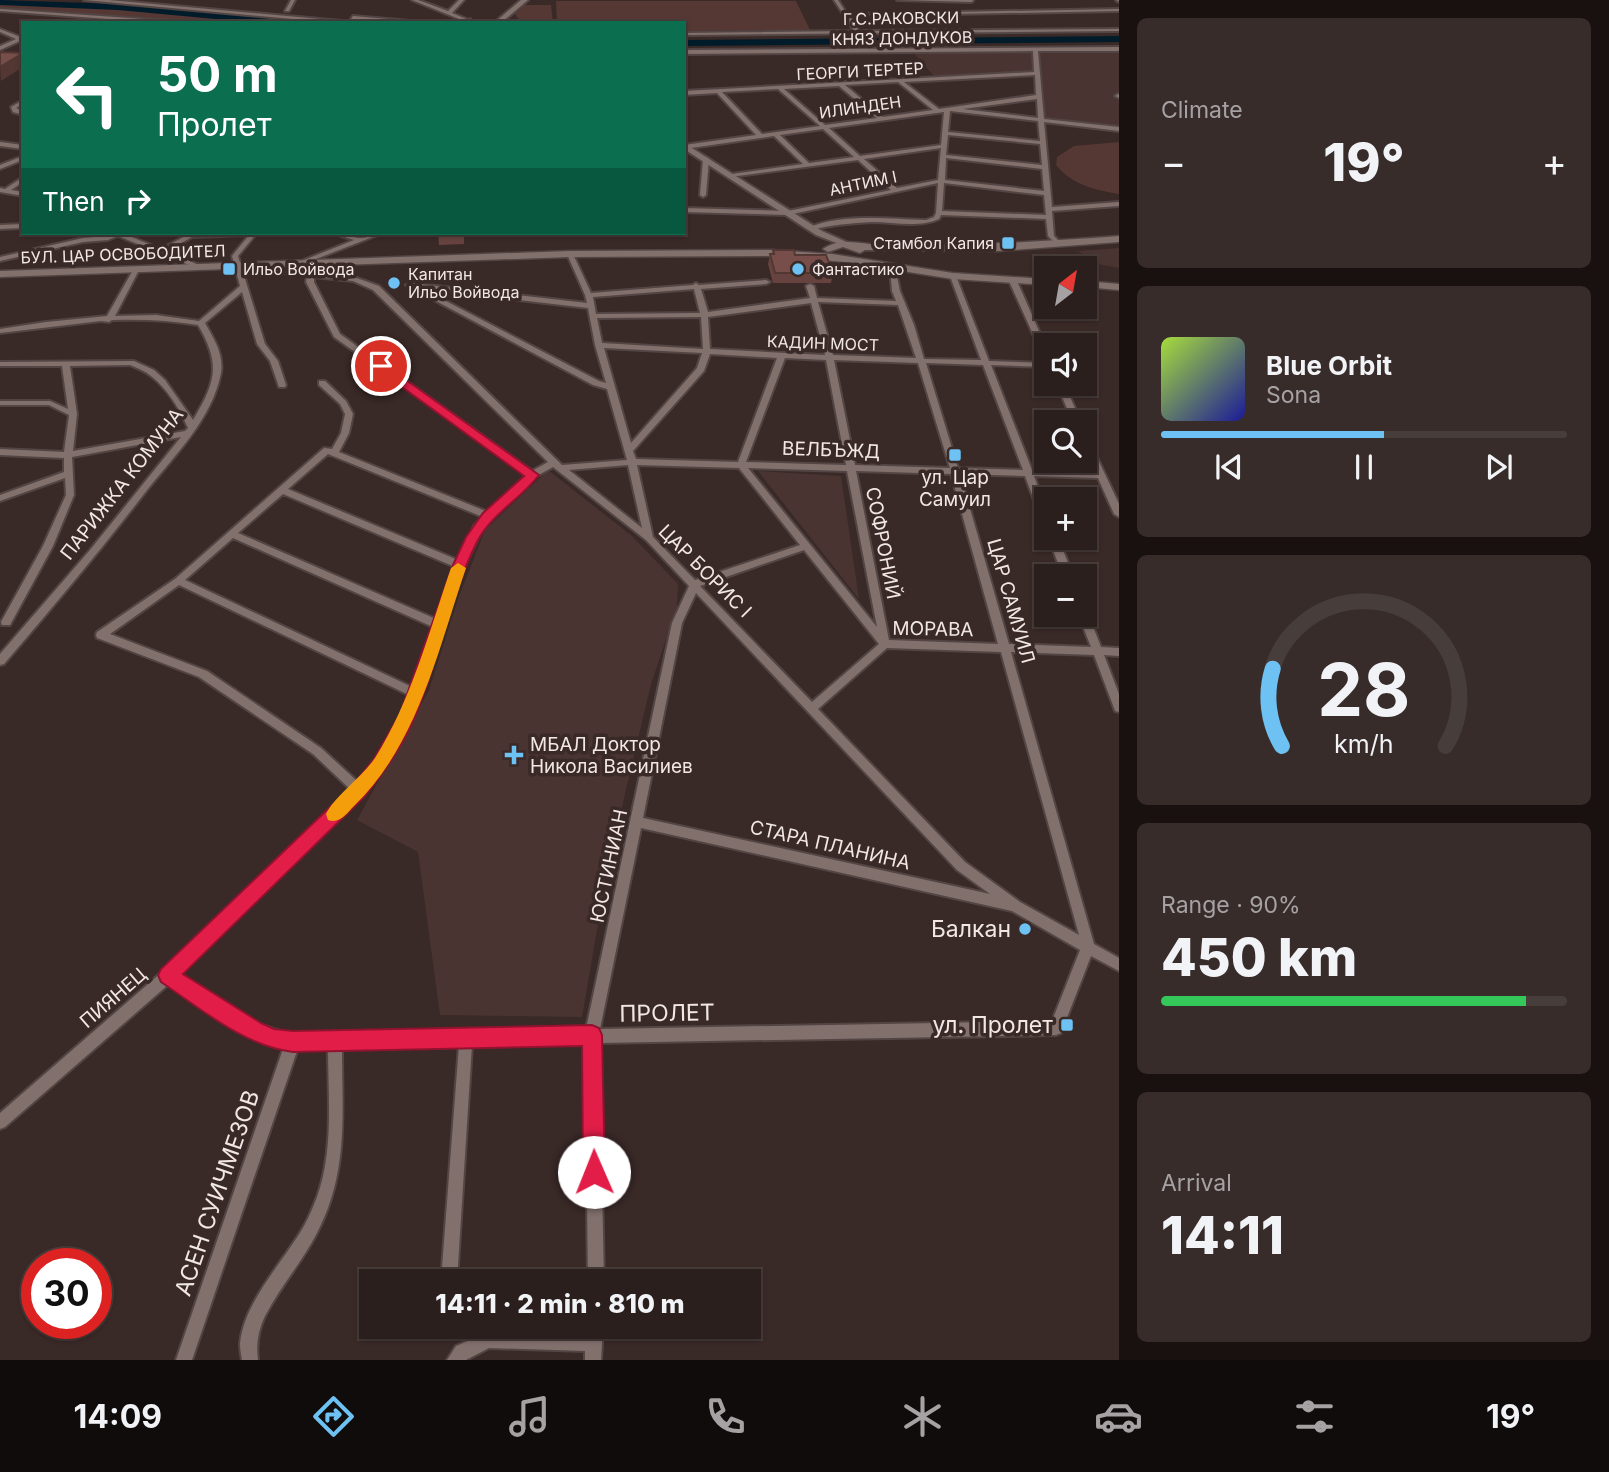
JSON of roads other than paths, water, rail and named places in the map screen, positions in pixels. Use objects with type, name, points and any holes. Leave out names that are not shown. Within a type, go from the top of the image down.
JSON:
[{"type":"main road","points":[[793,254],[850,245],[912,250],[1119,239]]},
{"type":"main road","points":[[829,247],[831,256],[844,261],[862,255],[1001,253],[1119,244]]},
{"type":"main road","points":[[850,245],[860,250],[862,255],[898,269]]},
{"type":"main road","name":"БУЛ. ЦАР ОСВОБОДИТЕЛ","points":[[0,274],[570,254],[793,254]]},
{"type":"main road","points":[[793,254],[953,276],[1034,282]]},
{"type":"main road","points":[[897,254],[891,260],[898,269]]},
{"type":"main road","points":[[1097,285],[1119,287]]},
{"type":"street","points":[[87,0],[338,21]]},
{"type":"street","points":[[138,0],[387,21]]},
{"type":"street","points":[[286,9],[293,0]]},
{"type":"street","points":[[414,0],[468,21]]},
{"type":"street","points":[[449,13],[462,0]]},
{"type":"street","points":[[511,19],[525,0]]},
{"type":"street","points":[[723,0],[734,0]]},
{"type":"street","points":[[836,0],[858,32]]},
{"type":"street","points":[[899,0],[971,0],[995,31]]},
{"type":"street","points":[[0,10],[148,21]]},
{"type":"street","points":[[846,15],[1119,10]]},
{"type":"street","points":[[60,21],[68,14]]},
{"type":"street","points":[[104,21],[121,18]]},
{"type":"street","points":[[0,30],[21,38]]},
{"type":"street","name":"Г.С.РАКОВСКИ","points":[[686,34],[1119,30]]},
{"type":"street","points":[[0,48],[21,38]]},
{"type":"street","name":"КНЯЗ ДОНДУКОВ","points":[[686,52],[1119,48]]},
{"type":"street","points":[[1035,49],[1051,236],[1059,244]]},
{"type":"street","name":"ГЕОРГИ ТЕРТЕР","points":[[686,93],[1037,73]]},
{"type":"street","points":[[899,80],[937,110]]},
{"type":"street","points":[[840,84],[881,118]]},
{"type":"street","points":[[779,88],[895,191]]},
{"type":"street","points":[[718,91],[760,136]]},
{"type":"street","name":"ИЛИНДЕН","points":[[686,146],[1037,97]]},
{"type":"street","points":[[21,103],[10,109],[21,112]]},
{"type":"street","points":[[815,230],[859,220],[927,222],[937,218],[947,109],[1119,129]]},
{"type":"street","points":[[945,133],[1043,143]]},
{"type":"street","points":[[775,134],[808,166]]},
{"type":"street","points":[[0,144],[21,147]]},
{"type":"street","points":[[732,176],[944,146]]},
{"type":"street","points":[[686,147],[815,230],[850,245]]},
{"type":"street","points":[[943,156],[1045,167]]},
{"type":"street","points":[[0,167],[21,159]]},
{"type":"street","points":[[703,195],[706,159]]},
{"type":"street","points":[[3,191],[21,180]]},
{"type":"street","name":"АНТИМ I","points":[[686,210],[788,212],[941,181],[1048,192]]},
{"type":"street","points":[[3,191],[21,194]]},
{"type":"street","points":[[939,213],[1049,213],[1119,204]]},
{"type":"street","points":[[0,227],[21,226]]},
{"type":"street","points":[[815,230],[829,247]]},
{"type":"street","points":[[0,259],[114,235]]},
{"type":"street","points":[[123,235],[200,267]]},
{"type":"street","points":[[162,251],[189,235]]},
{"type":"street","points":[[252,235],[234,256],[261,344],[274,361],[282,385]]},
{"type":"street","points":[[342,235],[360,240]]},
{"type":"street","points":[[301,263],[374,235]]},
{"type":"street","points":[[570,254],[589,295],[599,345],[629,450],[649,538]]},
{"type":"street","name":"ЦАР БОРИС I","points":[[236,265],[354,279],[376,288],[557,465],[649,538],[961,866],[1016,906],[1119,965]]},
{"type":"street","name":"ЦАР САМУИЛ","points":[[898,269],[900,303],[955,471],[1088,946]]},
{"type":"street","points":[[109,320],[136,270]]},
{"type":"street","points":[[311,274],[310,282],[337,335],[532,475]]},
{"type":"street","points":[[953,276],[1034,487]]},
{"type":"street","points":[[1013,281],[1037,333]]},
{"type":"street","points":[[589,295],[696,285],[766,282]]},
{"type":"street","points":[[591,306],[410,285],[596,383],[610,387]]},
{"type":"street","points":[[629,450],[706,360],[705,315],[696,285]]},
{"type":"street","name":"СОФРОНИЙ","points":[[810,286],[830,358],[885,644]]},
{"type":"street","points":[[0,331],[38,324],[109,320],[172,319],[201,323],[243,288]]},
{"type":"street","points":[[593,316],[705,315],[814,300],[900,303]]},
{"type":"street","name":"ПАРИЖКА КОМУНА","points":[[0,661],[124,514],[188,431],[212,390],[217,373],[218,361],[213,342],[201,323]]},
{"type":"street","name":"КАДИН МОСТ","points":[[599,345],[782,356],[1034,365]]},
{"type":"street","points":[[782,356],[741,465],[885,644]]},
{"type":"street","points":[[0,364],[66,366],[107,362],[139,366],[162,382],[187,416],[188,431],[68,454],[0,452]]},
{"type":"street","points":[[6,622],[54,534],[70,495],[68,454],[73,414],[66,366]]},
{"type":"street","points":[[322,383],[344,403],[349,414],[345,433],[331,451],[178,581],[101,635],[203,674],[317,751],[359,790]]},
{"type":"street","points":[[0,402],[50,403],[73,414]]},
{"type":"street","points":[[331,451],[488,516]]},
{"type":"street","name":"ВЕЛБЪЖД","points":[[557,465],[632,462],[1101,475]]},
{"type":"street","name":"ПИЯНЕЦ","points":[[0,1122],[168,975],[359,790],[396,738],[416,694],[460,565],[473,537],[488,516],[532,475],[557,465]]},
{"type":"street","points":[[1097,466],[1119,514]]},
{"type":"street","points":[[0,498],[70,473]]},
{"type":"street","points":[[282,490],[460,565]]},
{"type":"street","points":[[232,534],[439,625]]},
{"type":"street","points":[[695,584],[806,546]]},
{"type":"street","points":[[178,581],[416,694]]},
{"type":"street","name":"ЮСТИНИАН","points":[[596,1269],[592,1035],[677,623],[695,584]]},
{"type":"street","points":[[1088,627],[1119,708]]},
{"type":"street","name":"МОРАВА","points":[[812,708],[885,644],[1119,652]]},
{"type":"street","name":"СТАРА ПЛАНИНА","points":[[635,822],[1016,906]]},
{"type":"street","name":"ПРОЛЕТ","points":[[168,975],[254,1031],[273,1039],[293,1041],[1056,1028],[1088,946]]},
{"type":"street","points":[[450,1269],[466,1038]]},
{"type":"street","name":"АСЕН СУИЧМЕЗОВ","points":[[184,1360],[293,1041]]},
{"type":"street","points":[[250,1360],[249,1337],[261,1308],[310,1230],[326,1194],[333,1164],[335,1041]]},
{"type":"street","points":[[455,1360],[462,1352],[489,1340],[594,1343]]},
{"type":"waterway","points":[[0,2],[118,7],[270,21]]},
{"type":"waterway","points":[[686,43],[1119,39]]},
{"type":"place","name":"Стамбол Капия","points":[[1008,243]]},
{"type":"place","name":"Ильо Войвода","points":[[229,269]]},
{"type":"place","name":"Фантастико","points":[[798,269]]},
{"type":"place","name":"Капитан Ильо Войвода","points":[[394,283]]},
{"type":"place","name":"ул. Цар Самуил","points":[[955,455]]},
{"type":"place","name":"МБАЛ Доктор Никола Василиев","points":[[514,755]]},
{"type":"place","name":"Балкан","points":[[1025,929]]},
{"type":"place","name":"ул. Пролет","points":[[1067,1025]]}]
